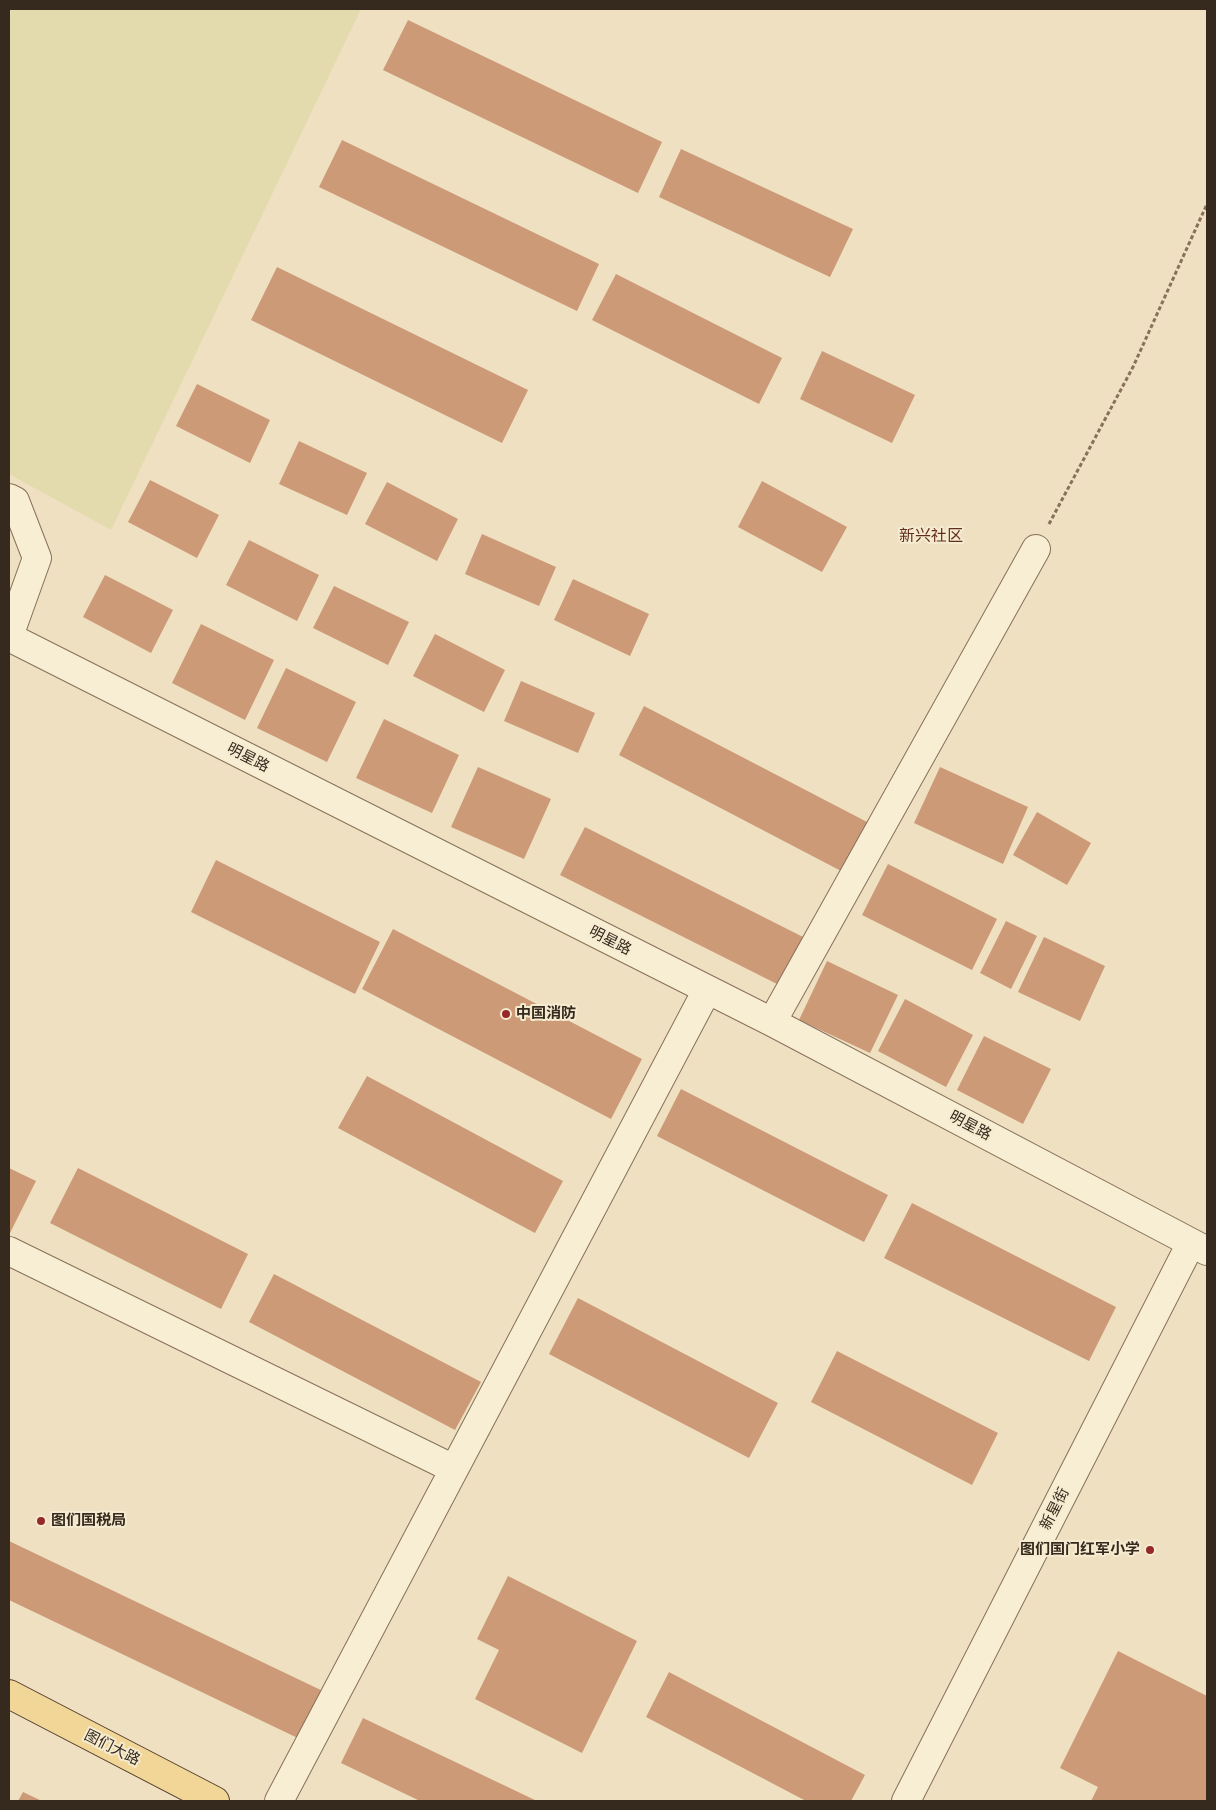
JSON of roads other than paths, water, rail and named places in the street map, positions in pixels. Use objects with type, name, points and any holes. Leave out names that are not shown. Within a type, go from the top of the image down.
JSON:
[{"type":"main road","name":"图们大路","points":[[9,1694],[215,1801]]},
{"type":"street","points":[[9,498],[14,501],[37,558],[9,637]]},
{"type":"street","points":[[772,1022],[1036,550]]},
{"type":"street","name":"明星路","points":[[9,637],[772,1022],[1199,1247]]},
{"type":"street","points":[[279,1801],[707,990]]},
{"type":"street","name":"新星街","points":[[906,1801],[1199,1247]]},
{"type":"street","points":[[9,1251],[454,1469]]},
{"type":"place","name":"中国消防","points":[[506,1014]]},
{"type":"place","name":"图们国税局","points":[[41,1521]]},
{"type":"place","name":"图们国门红军小学","points":[[1150,1550]]},
{"type":"district","name":"新兴社区","points":[[931,536]]}]
